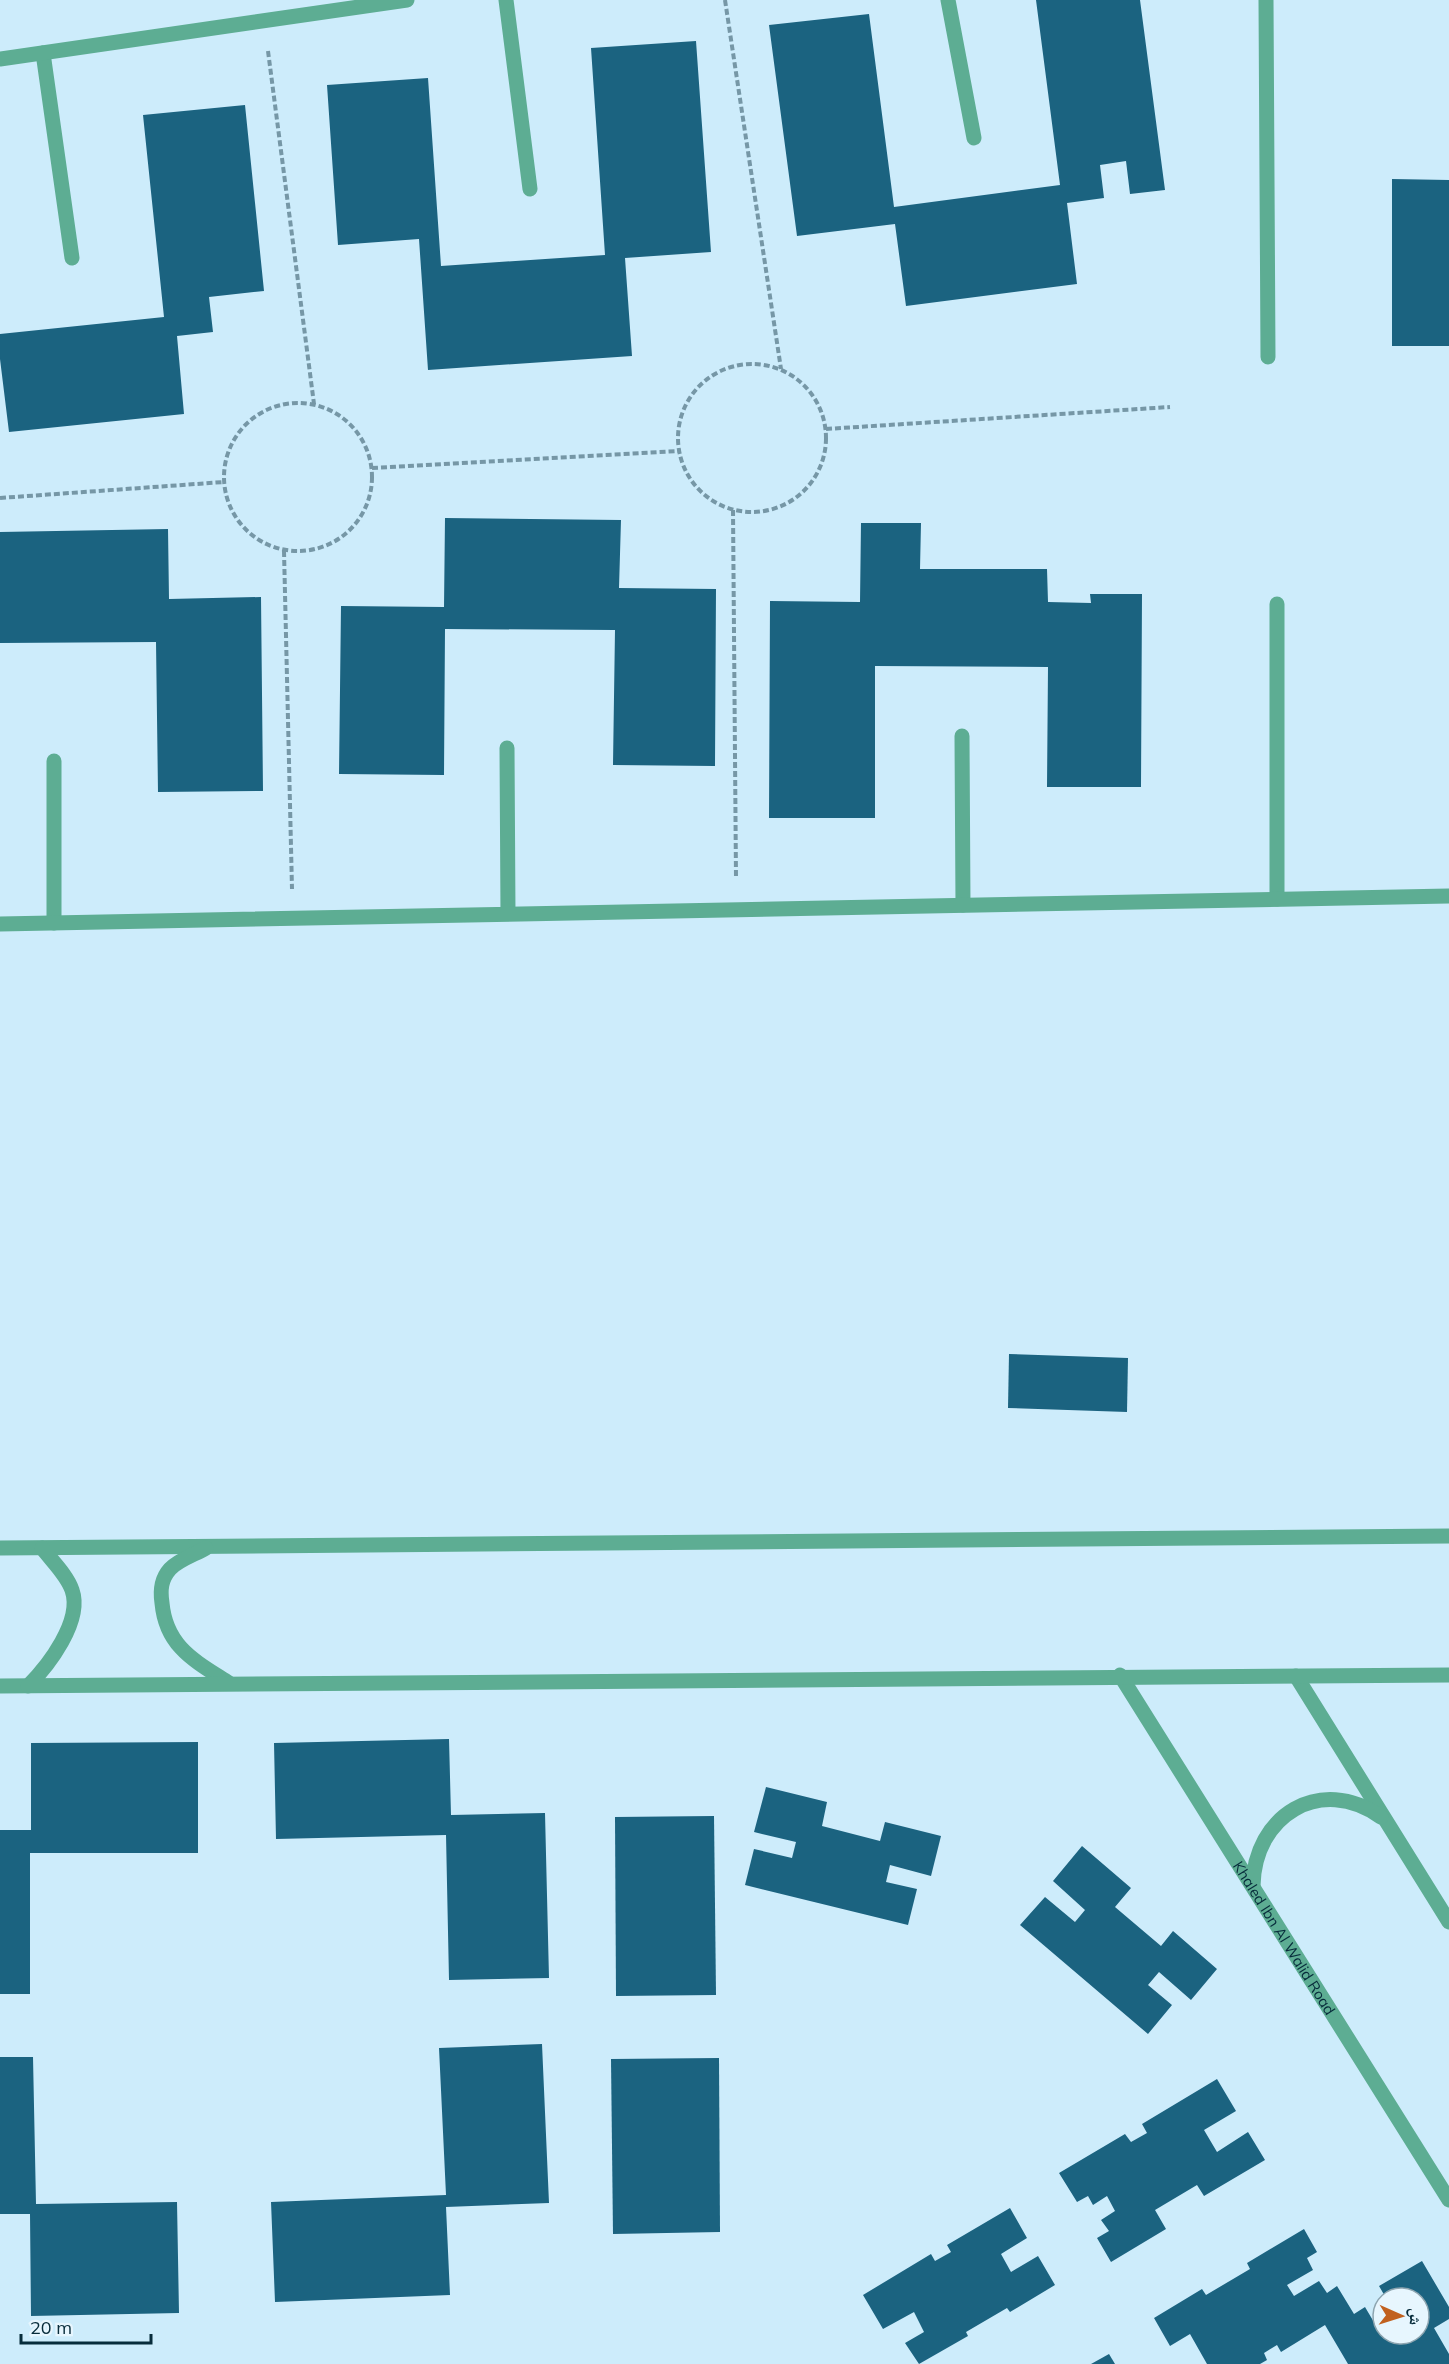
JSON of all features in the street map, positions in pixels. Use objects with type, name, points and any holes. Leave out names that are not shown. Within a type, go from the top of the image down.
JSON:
[{"type":"street","points":[[0,59],[264,21],[344,4],[407,0]]},
{"type":"street","points":[[506,0],[530,189]]},
{"type":"street","points":[[948,0],[974,138]]},
{"type":"street","points":[[1266,0],[1268,357]]},
{"type":"street","points":[[43,53],[72,258]]},
{"type":"street","points":[[1277,604],[1277,899]]},
{"type":"street","points":[[962,736],[963,905]]},
{"type":"street","points":[[507,748],[508,914]]},
{"type":"street","points":[[54,761],[54,922]]},
{"type":"street","points":[[0,924],[1449,896]]},
{"type":"street","points":[[0,1548],[1449,1536]]},
{"type":"street","points":[[209,1547],[170,1568],[160,1586],[162,1611],[169,1634],[187,1656],[230,1684]]},
{"type":"street","points":[[28,1686],[50,1663],[66,1631],[73,1608],[73,1592],[42,1548]]},
{"type":"street","points":[[0,1686],[1120,1675],[1449,1675]]},
{"type":"street","name":"Khaled Ibn Al Walid Road","points":[[1120,1675],[1449,2200]]},
{"type":"street","points":[[1296,1676],[1449,1922]]},
{"type":"street","points":[[1253,1886],[1253,1867],[1267,1832],[1280,1818],[1297,1807],[1315,1801],[1343,1800],[1370,1809],[1386,1820]]},
{"type":"path","points":[[725,0],[781,369]]},
{"type":"path","points":[[264,21],[314,404]]},
{"type":"path","points":[[755,363],[781,369],[803,383],[818,404],[826,429],[825,453],[816,476],[801,494],[780,507],[757,512],[734,510],[714,502],[697,489],[685,472],[679,451],[679,424],[688,400],[705,380],[729,366],[755,363]]},
{"type":"path","points":[[290,403],[314,404],[334,412],[353,426],[365,446],[372,468],[370,496],[358,522],[338,541],[312,551],[284,551],[261,542],[242,527],[229,507],[224,482],[226,460],[235,439],[249,421],[268,409],[290,403]]},
{"type":"path","points":[[826,429],[1170,407]]},
{"type":"path","points":[[372,468],[679,451]]},
{"type":"path","points":[[0,498],[224,482]]},
{"type":"path","points":[[734,510],[736,909]]},
{"type":"path","points":[[284,551],[293,917]]},
{"type":"building","points":[[1036,0],[1140,0],[1165,190],[1130,194],[1126,161],[1100,165],[1104,198],[1067,203],[1077,284],[906,306],[895,224],[797,236],[769,25],[869,14],[894,207],[1060,185]]},
{"type":"building","points":[[696,41],[711,252],[625,258],[632,356],[428,370],[419,239],[338,245],[327,85],[428,78],[441,266],[605,255],[591,48]]},
{"type":"building","points":[[245,105],[264,291],[209,297],[213,332],[177,336],[184,414],[9,432],[0,359],[0,334],[164,317],[143,115]]},
{"type":"building","points":[[1392,179],[1449,180],[1449,346],[1392,346]]},
{"type":"building","points":[[445,518],[621,520],[619,588],[716,589],[715,766],[613,765],[615,630],[445,629],[444,775],[339,774],[341,606],[444,607]]},
{"type":"building","points":[[861,523],[921,523],[920,569],[1047,569],[1048,602],[1091,603],[1090,594],[1142,594],[1141,787],[1047,787],[1048,667],[875,666],[875,818],[769,818],[770,601],[860,602]]},
{"type":"building","points":[[168,529],[169,599],[261,597],[263,791],[158,792],[156,642],[0,643],[0,532]]},
{"type":"building","points":[[1009,1354],[1128,1358],[1127,1412],[1008,1408]]},
{"type":"building","points":[[449,1739],[451,1815],[545,1813],[549,1978],[449,1980],[446,1835],[276,1839],[274,1743]]},
{"type":"building","points":[[198,1742],[198,1853],[30,1853],[30,1994],[0,1994],[0,1830],[31,1830],[31,1743]]},
{"type":"building","points":[[766,1787],[827,1802],[822,1826],[880,1841],[885,1822],[941,1836],[931,1876],[890,1865],[886,1882],[917,1889],[908,1925],[745,1885],[754,1849],[792,1858],[796,1842],[754,1832]]},
{"type":"building","points":[[714,1816],[716,1995],[616,1996],[615,1817]]},
{"type":"building","points":[[1082,1846],[1131,1888],[1115,1907],[1161,1946],[1173,1931],[1217,1969],[1191,2000],[1159,1972],[1148,1985],[1172,2005],[1148,2034],[1020,1925],[1045,1897],[1075,1922],[1085,1910],[1053,1881]]},
{"type":"building","points":[[542,2044],[549,2203],[446,2207],[450,2295],[275,2302],[271,2202],[446,2195],[439,2048]]},
{"type":"building","points":[[0,2057],[33,2057],[36,2204],[177,2202],[179,2313],[31,2316],[30,2214],[0,2214]]},
{"type":"building","points":[[719,2058],[720,2232],[613,2234],[611,2059]]},
{"type":"building","points":[[1217,2079],[1236,2111],[1204,2130],[1217,2152],[1248,2132],[1265,2160],[1204,2196],[1197,2185],[1155,2210],[1166,2229],[1111,2262],[1097,2238],[1109,2231],[1101,2220],[1115,2211],[1107,2196],[1093,2205],[1088,2196],[1077,2202],[1059,2173],[1125,2134],[1131,2142],[1147,2133],[1142,2124]]},
{"type":"building","points":[[1010,2208],[1027,2238],[1001,2254],[1011,2272],[1038,2256],[1055,2285],[1010,2312],[1007,2308],[966,2332],[968,2336],[919,2364],[905,2343],[924,2332],[914,2312],[883,2329],[863,2295],[931,2254],[935,2261],[951,2252],[947,2245]]},
{"type":"building","points":[[1304,2229],[1317,2252],[1307,2258],[1313,2270],[1287,2285],[1294,2296],[1319,2281],[1327,2293],[1337,2286],[1354,2314],[1365,2307],[1371,2317],[1371,2346],[1431,2346],[1431,2286],[1379,2286],[1422,2261],[1449,2307],[1449,2319],[1434,2328],[1449,2354],[1449,2364],[1348,2364],[1325,2325],[1281,2352],[1277,2345],[1264,2353],[1267,2360],[1260,2364],[1207,2364],[1190,2334],[1170,2346],[1154,2318],[1202,2289],[1206,2295],[1250,2269],[1247,2263]]},
{"type":"building","points":[[1109,2354],[1115,2364],[1091,2364]]}]
